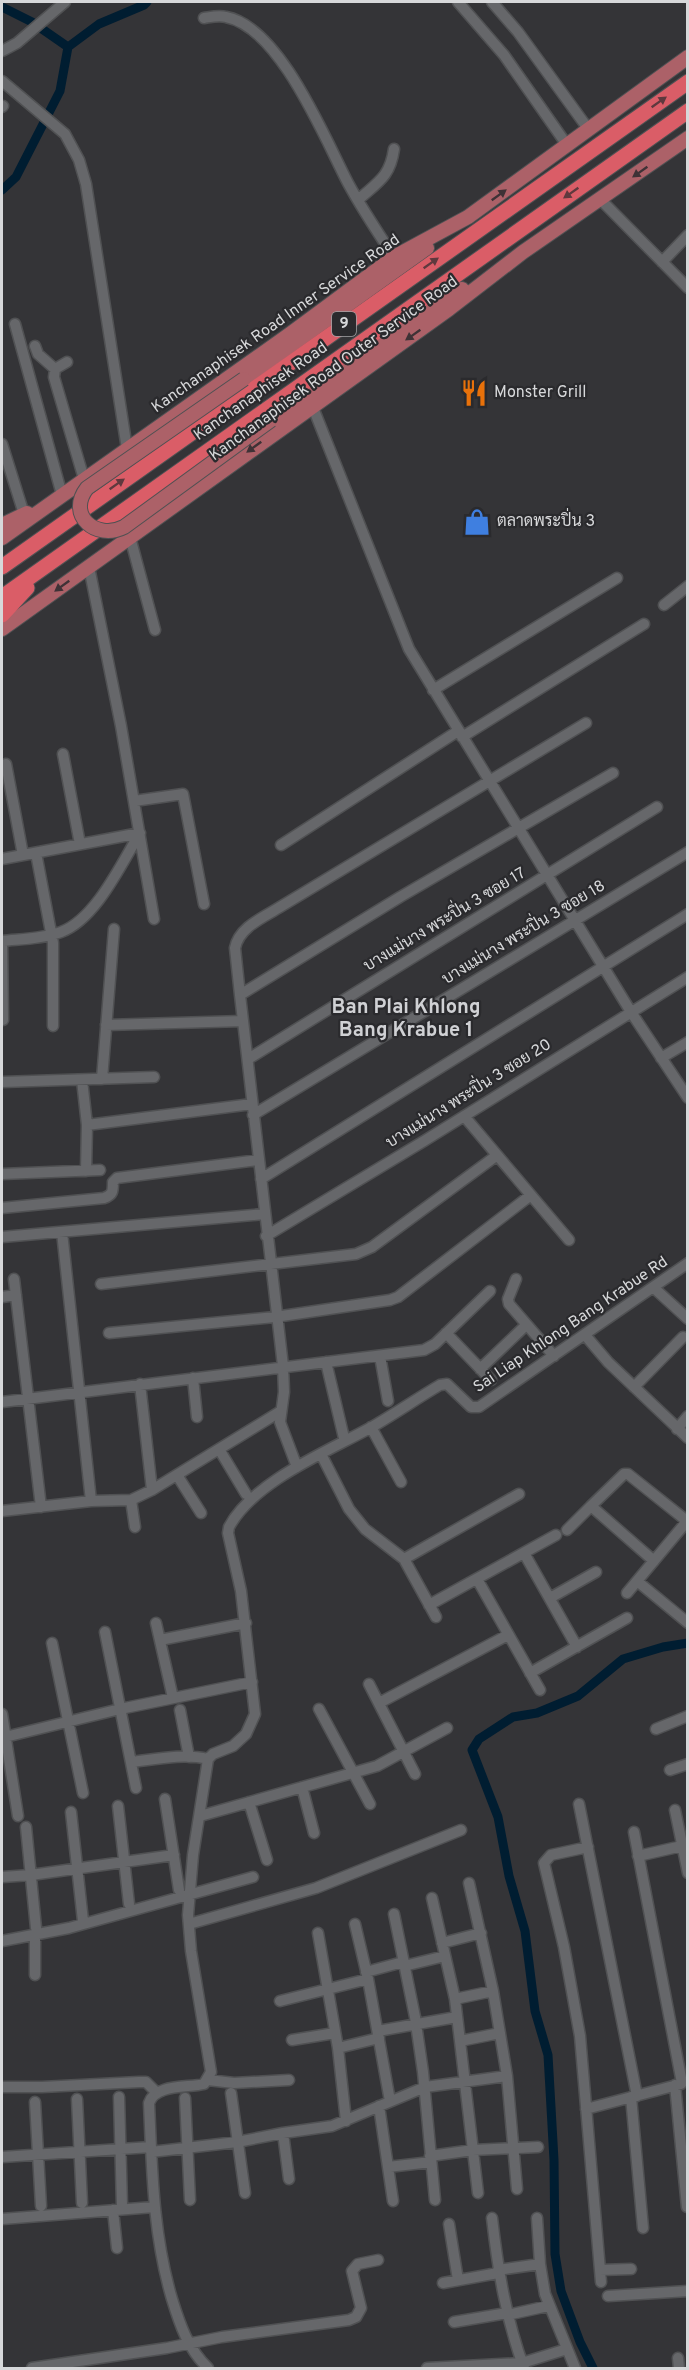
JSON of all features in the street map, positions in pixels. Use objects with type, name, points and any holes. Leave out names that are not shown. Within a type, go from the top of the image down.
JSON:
[{"type":"highway","name":"Kanchanaphisek Road","points":[[2,567],[687,82]]},
{"type":"highway","name":"Kanchanaphisek Road","points":[[2,597],[687,111]]},
{"type":"highway","points":[[2,615],[52,562]]},
{"type":"main road","name":"Kanchanaphisek Road Inner Service Road","points":[[2,538],[307,322],[394,257],[468,217],[687,57]]},
{"type":"main road","name":"Kanchanaphisek Road Outer Service Road","points":[[2,629],[449,309],[523,252],[687,138]]},
{"type":"main road","points":[[468,217],[244,380],[87,488],[80,501],[84,518],[92,528],[109,532],[124,527],[271,420],[430,309],[523,252]]},
{"type":"main road","points":[[2,525],[47,505]]},
{"type":"main road","points":[[2,637],[23,614]]},
{"type":"street","points":[[49,17],[52,2]]},
{"type":"street","points":[[2,51],[17,43],[65,2],[70,2]]},
{"type":"street","points":[[458,2],[504,55],[567,146]]},
{"type":"street","points":[[492,2],[518,32],[589,130]]},
{"type":"street","points":[[204,18],[217,16],[237,20],[255,32],[272,50],[307,99],[357,200],[394,257]]},
{"type":"street","points":[[2,81],[65,134],[79,160],[86,184],[127,449]]},
{"type":"street","points":[[357,200],[387,174],[392,164],[394,148]]},
{"type":"street","points":[[600,200],[687,288]]},
{"type":"street","points":[[662,262],[687,235]]},
{"type":"street","points":[[15,324],[62,495]]},
{"type":"street","points":[[35,346],[38,354],[55,369],[56,384],[84,479]]},
{"type":"street","points":[[55,369],[68,362]]},
{"type":"street","points":[[312,405],[405,640],[546,876],[687,1098]]},
{"type":"street","points":[[2,444],[24,514]]},
{"type":"street","points":[[130,537],[155,630]]},
{"type":"street","points":[[89,567],[140,833],[154,920]]},
{"type":"street","points":[[433,690],[617,578]]},
{"type":"street","points":[[664,605],[687,586]]},
{"type":"street","points":[[281,845],[644,624]]},
{"type":"street","points":[[297,1467],[280,1422],[284,1392],[283,1366],[266,1236],[235,948],[236,940],[243,931],[586,723]]},
{"type":"street","points":[[63,754],[80,844]]},
{"type":"street","points":[[6,764],[23,855]]},
{"type":"street","points":[[240,995],[400,897],[613,773]]},
{"type":"street","points":[[134,801],[183,794],[204,904]]},
{"type":"street","name":"บางแม่นาง พระปิ่น 3 ซอย 17","points":[[248,1059],[657,807]]},
{"type":"street","points":[[2,859],[140,833]]},
{"type":"street","points":[[3,1020],[2,941],[51,935],[70,927],[96,903],[140,833]]},
{"type":"street","points":[[36,852],[53,943],[53,1026]]},
{"type":"street","name":"บางแม่นาง พระปิ่น 3 ซอย 18","points":[[253,1109],[687,852]]},
{"type":"street","points":[[261,1179],[687,914]]},
{"type":"street","points":[[102,1079],[114,929]]},
{"type":"street","name":"บางแม่นาง พระปิ่น 3 ซอย 20","points":[[266,1236],[687,977]]},
{"type":"street","points":[[106,1025],[243,1021]]},
{"type":"street","points":[[661,1058],[687,1042]]},
{"type":"street","points":[[2,1082],[154,1077]]},
{"type":"street","points":[[82,1080],[87,1125],[86,1171]]},
{"type":"street","points":[[87,1125],[253,1109]]},
{"type":"street","points":[[464,1116],[569,1240]]},
{"type":"street","points":[[101,1284],[270,1266],[356,1254],[365,1251],[496,1156]]},
{"type":"street","points":[[2,1208],[104,1198],[113,1192],[113,1182],[117,1178],[258,1160]]},
{"type":"street","points":[[2,1174],[100,1170]]},
{"type":"street","points":[[109,1333],[275,1317],[390,1300],[398,1297],[531,1195]]},
{"type":"street","points":[[2,1237],[264,1214]]},
{"type":"street","points":[[62,1233],[91,1501]]},
{"type":"street","name":"Sai Liap Khlong Bang Krabue Rd","points":[[208,1759],[213,1754],[233,1746],[246,1734],[255,1714],[246,1623],[228,1533],[229,1527],[256,1495],[297,1467],[371,1427],[444,1383],[471,1407],[479,1407],[687,1263]]},
{"type":"street","points":[[14,1279],[41,1507]]},
{"type":"street","points":[[516,1279],[508,1299],[509,1304],[554,1356]]},
{"type":"street","points":[[654,1288],[687,1318]]},
{"type":"street","points":[[2,1402],[424,1350],[435,1344],[490,1291]]},
{"type":"street","points":[[2,1297],[16,1295]]},
{"type":"street","points":[[480,1369],[524,1328]]},
{"type":"street","points":[[446,1333],[491,1380]]},
{"type":"street","points":[[585,1335],[687,1438]]},
{"type":"street","points":[[634,1387],[683,1337]]},
{"type":"street","points":[[380,1356],[388,1401]]},
{"type":"street","points":[[326,1362],[344,1438]]},
{"type":"street","points":[[193,1378],[197,1417]]},
{"type":"street","points":[[140,1384],[152,1490]]},
{"type":"street","points":[[2,1511],[91,1501],[131,1500],[152,1490],[281,1411]]},
{"type":"street","points":[[677,1429],[687,1416]]},
{"type":"street","points":[[371,1427],[401,1482]]},
{"type":"street","points":[[219,1449],[246,1494]]},
{"type":"street","points":[[321,1454],[349,1509],[365,1529],[404,1559],[436,1617]]},
{"type":"street","points":[[567,1530],[624,1474],[628,1474],[687,1520],[627,1593]]},
{"type":"street","points":[[177,1475],[201,1513]]},
{"type":"street","points":[[404,1559],[519,1494]]},
{"type":"street","points":[[131,1500],[135,1527]]},
{"type":"street","points":[[591,1506],[654,1561]]},
{"type":"street","points":[[429,1605],[556,1535]]},
{"type":"street","points":[[524,1553],[577,1647]]},
{"type":"street","points":[[549,1598],[596,1572]]},
{"type":"street","points":[[477,1579],[540,1690]]},
{"type":"street","points":[[637,1581],[687,1623]]},
{"type":"street","points":[[530,1673],[627,1618]]},
{"type":"street","points":[[156,1623],[172,1698]]},
{"type":"street","points":[[160,1640],[246,1623]]},
{"type":"street","points":[[105,1632],[136,1788]]},
{"type":"street","points":[[379,1703],[508,1635]]},
{"type":"street","points":[[52,1643],[83,1792]]},
{"type":"street","points":[[5,1737],[120,1709],[252,1682]]},
{"type":"street","points":[[369,1684],[415,1774]]},
{"type":"street","points":[[319,1709],[369,1804]]},
{"type":"street","points":[[180,1710],[189,1757]]},
{"type":"street","points":[[2,1714],[7,1791],[18,1816]]},
{"type":"street","points":[[656,1729],[687,1716]]},
{"type":"street","points":[[200,1816],[377,1766],[447,1728]]},
{"type":"street","points":[[132,1762],[189,1757],[208,1759],[200,1816],[184,1893]]},
{"type":"street","points":[[670,1770],[687,1764]]},
{"type":"street","points":[[302,1787],[314,1833]]},
{"type":"street","points":[[165,1799],[174,1854],[184,1893],[191,1952],[210,2063],[208,2080],[202,2085],[156,2092],[149,2103],[154,2207],[167,2282],[189,2344],[208,2368]]},
{"type":"street","points":[[249,1802],[267,1860]]},
{"type":"street","points":[[579,1804],[634,2097],[643,2228]]},
{"type":"street","points":[[118,1806],[129,1904]]},
{"type":"street","points":[[675,1810],[687,1873]]},
{"type":"street","points":[[71,1812],[83,1921]]},
{"type":"street","points":[[26,1827],[35,1932],[34,1975]]},
{"type":"street","points":[[189,1924],[316,1888],[461,1830]]},
{"type":"street","points":[[634,1832],[682,2083],[687,2207]]},
{"type":"street","points":[[638,1856],[682,1846]]},
{"type":"street","points":[[588,1847],[551,1855],[544,1863],[564,1947],[580,2036],[601,2282]]},
{"type":"street","points":[[2,1877],[31,1875],[174,1854]]},
{"type":"street","points":[[2,1941],[35,1932],[109,1918],[184,1893],[253,1877]]},
{"type":"street","points":[[469,1883],[482,1933],[507,2076],[517,2189]]},
{"type":"street","points":[[432,1898],[457,2017],[478,2193]]},
{"type":"street","points":[[394,1914],[416,2023],[425,2087],[435,2200]]},
{"type":"street","points":[[355,1924],[367,1975],[390,2101]]},
{"type":"street","points":[[318,1933],[338,2048],[346,2121]]},
{"type":"street","points":[[442,1943],[482,1933]]},
{"type":"street","points":[[280,2001],[328,1989],[404,1964],[445,1956]]},
{"type":"street","points":[[454,1999],[493,1991]]},
{"type":"street","points":[[338,2048],[416,2023],[457,2017]]},
{"type":"street","points":[[292,2040],[335,2033]]},
{"type":"street","points":[[460,2041],[500,2033]]},
{"type":"street","points":[[2,2157],[186,2148],[237,2142],[332,2126],[425,2087],[507,2076]]},
{"type":"street","points":[[208,2080],[234,2083],[289,2080]]},
{"type":"street","points":[[2,2086],[139,2082],[151,2085],[156,2092]]},
{"type":"street","points":[[586,2109],[682,2083]]},
{"type":"street","points":[[231,2093],[245,2193]]},
{"type":"street","points":[[117,2248],[121,2151],[119,2097]]},
{"type":"street","points":[[185,2097],[190,2200]]},
{"type":"street","points":[[77,2099],[82,2203]]},
{"type":"street","points":[[35,2102],[41,2206]]},
{"type":"street","points":[[379,2106],[393,2202]]},
{"type":"street","points":[[283,2133],[289,2179]]},
{"type":"street","points":[[388,2167],[473,2150],[538,2147]]},
{"type":"street","points":[[2,2219],[118,2208],[154,2207]]},
{"type":"street","points":[[492,2218],[498,2272],[507,2314],[523,2366]]},
{"type":"street","points":[[537,2218],[540,2264],[548,2306],[574,2368]]},
{"type":"street","points":[[448,2224],[458,2280]]},
{"type":"street","points":[[32,2368],[189,2344],[199,2340],[349,2320],[356,2317],[361,2308],[352,2271],[358,2264],[378,2260]]},
{"type":"street","points":[[443,2283],[540,2264]]},
{"type":"street","points":[[600,2270],[631,2269]]},
{"type":"street","points":[[608,2296],[687,2291]]},
{"type":"street","points":[[454,2322],[548,2306]]},
{"type":"street","points":[[432,2368],[523,2366],[567,2349]]},
{"type":"waterway","points":[[2,190],[16,177],[60,91],[68,47],[99,24],[147,2]]},
{"type":"waterway","points":[[2,7],[32,22],[68,47]]},
{"type":"waterway","points":[[593,2368],[580,2342],[561,2291],[555,2254],[554,2160],[548,2055],[535,2011],[525,1931],[509,1876],[498,1817],[472,1750],[479,1739],[513,1717],[537,1713],[578,1696],[623,1659],[663,1647],[688,1643]]},
{"type":"place","name":"Monster Grill","points":[[474,393]]},
{"type":"place","name":"ตลาดพระปิ่น 3","points":[[477,522]]},
{"type":"district","name":"Ban Plai Khlong Bang Krabue 1","points":[[406,1020]]}]
